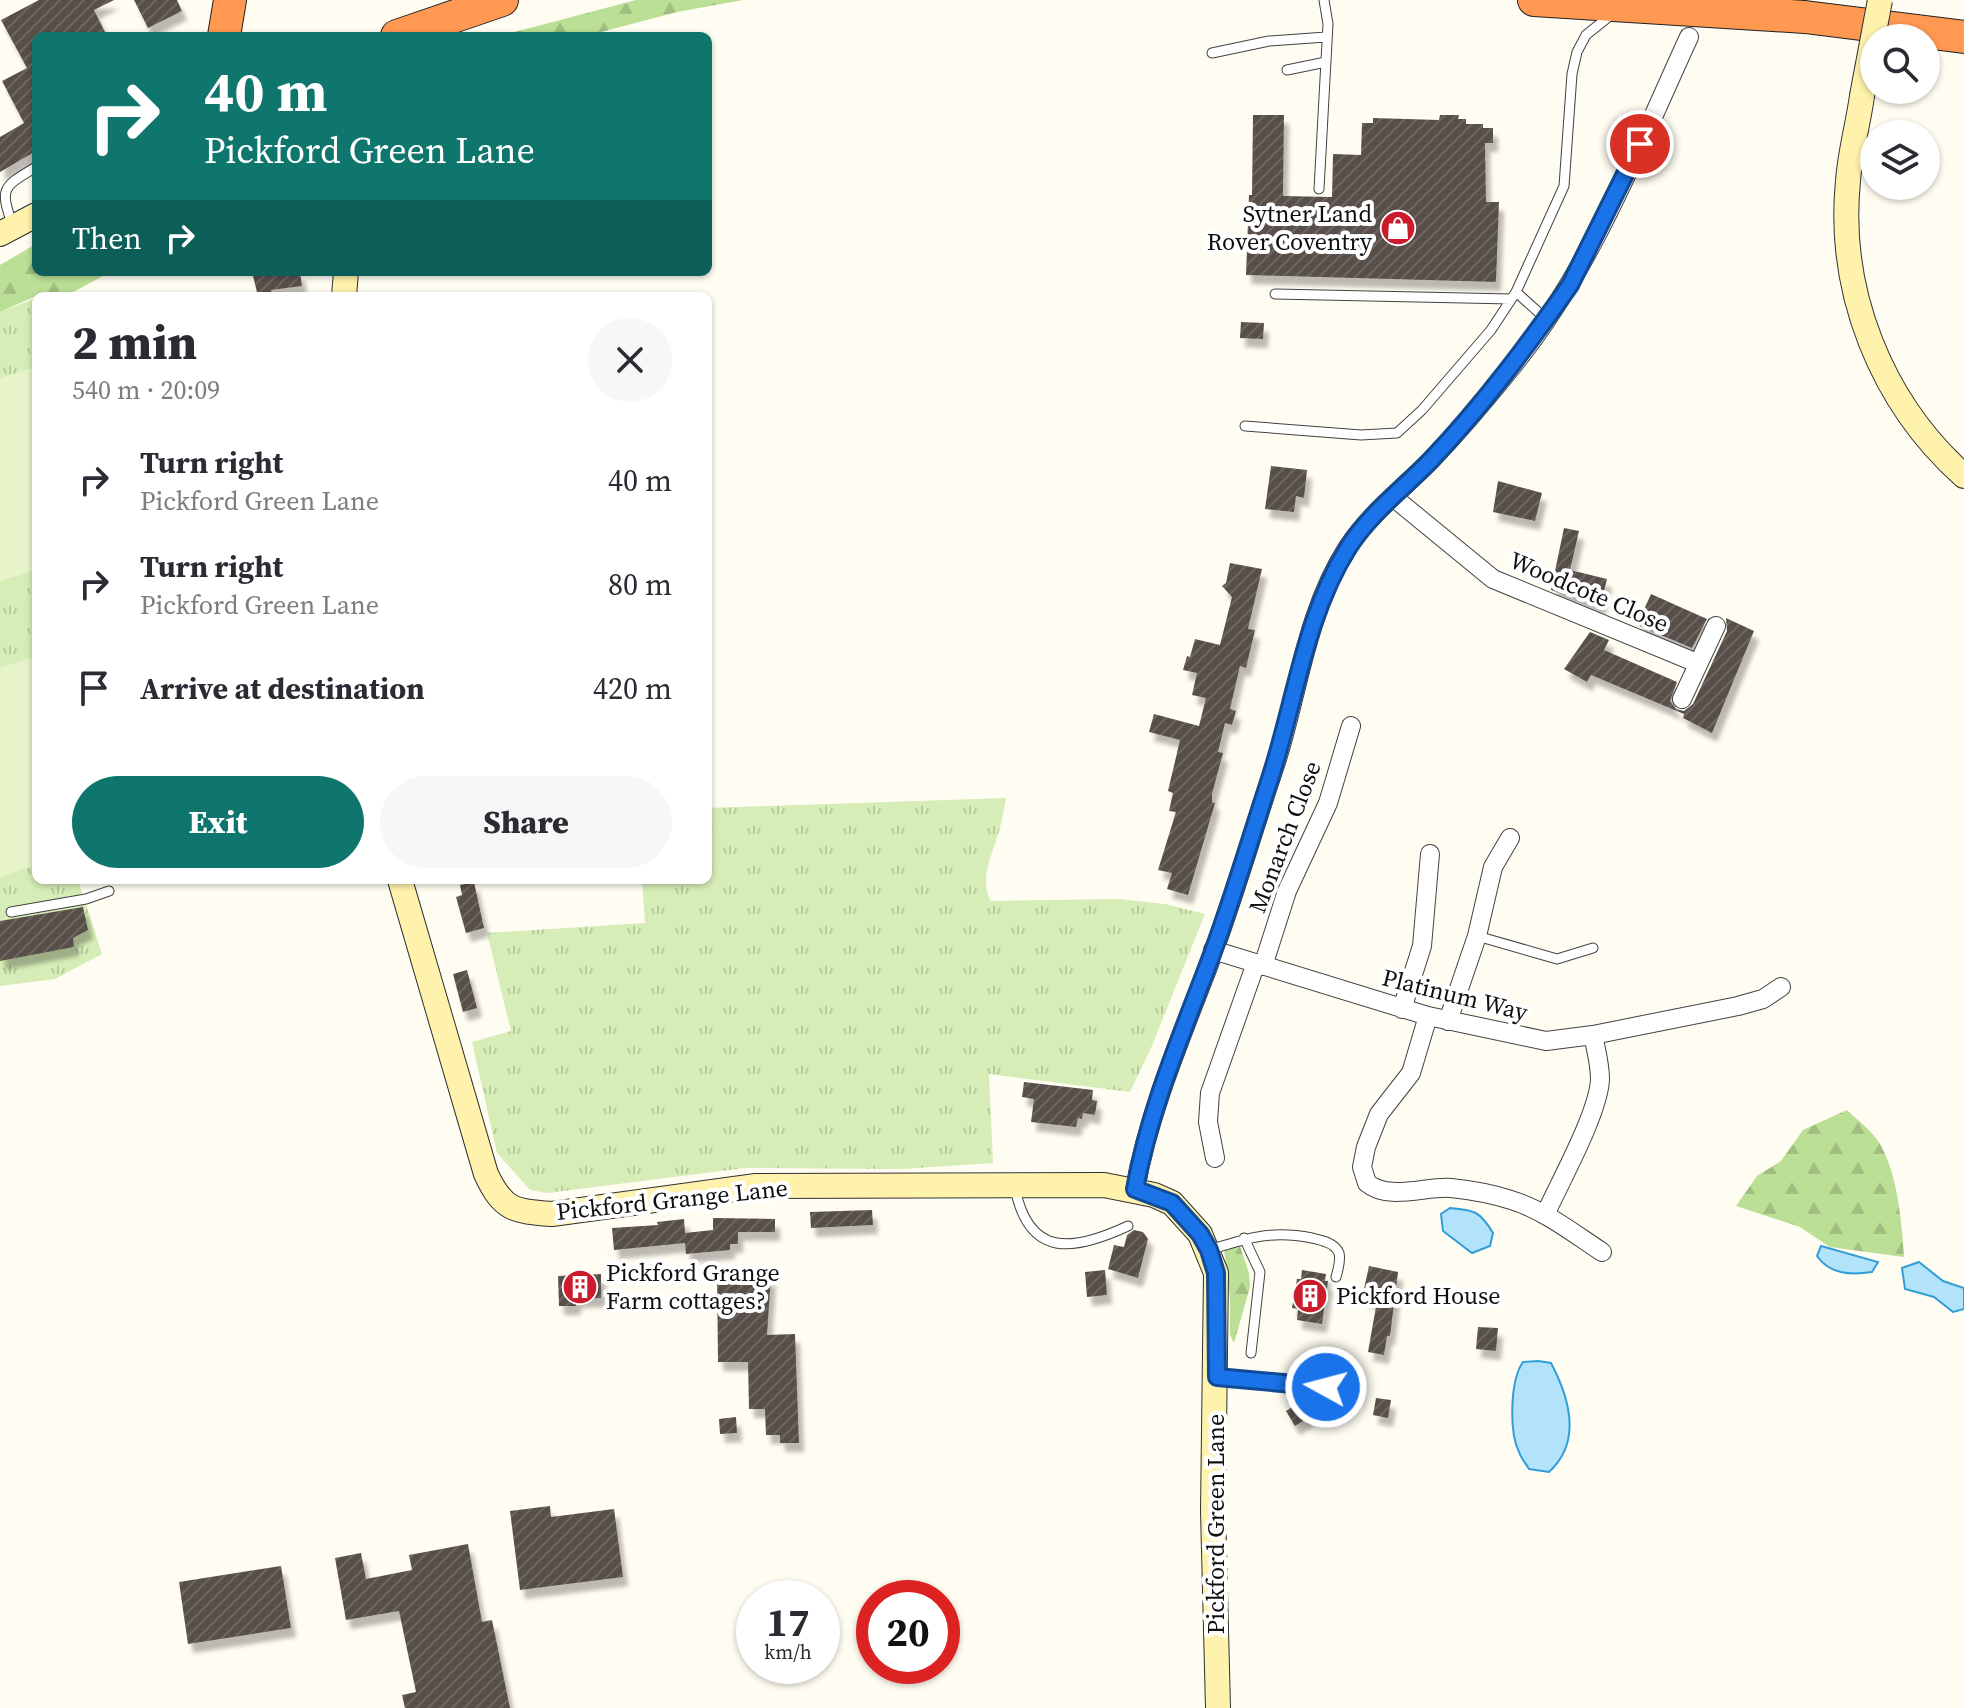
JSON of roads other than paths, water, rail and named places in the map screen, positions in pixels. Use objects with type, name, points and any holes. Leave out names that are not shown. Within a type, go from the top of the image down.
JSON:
[{"type":"highway","points":[[225,32],[230,0]]},
{"type":"highway","points":[[409,32],[502,0]]},
{"type":"highway","points":[[1534,0],[1805,17],[1964,37]]},
{"type":"street","points":[[1880,0],[1848,179],[1847,250],[1866,329],[1897,397],[1920,430],[1964,476]]},
{"type":"street","points":[[1135,1189],[1148,1130],[1177,1042],[1213,950],[1279,753],[1325,589],[1349,546],[1368,521],[1431,459],[1512,367],[1570,285],[1679,80],[1689,37]]},
{"type":"street","points":[[7,230],[32,217]]},
{"type":"street","name":"Woodcote Close","points":[[1393,497],[1493,579],[1697,663]]},
{"type":"street","points":[[1682,699],[1716,626]]},
{"type":"street","name":"Monarch Close","points":[[1215,1158],[1208,1122],[1210,1093],[1287,891],[1328,803],[1351,726]]},
{"type":"street","points":[[1448,1021],[1477,936],[1493,867],[1510,838]]},
{"type":"street","points":[[1402,1009],[1422,946],[1430,854]]},
{"type":"street","name":"Pickford Grange Lane","points":[[401,884],[486,1174],[496,1196],[506,1206],[552,1214],[756,1186],[1104,1185],[1135,1189]]},
{"type":"street","name":"Platinum Way","points":[[1213,950],[1402,1009],[1546,1041],[1593,1035],[1738,1006],[1763,999],[1781,987]]},
{"type":"street","points":[[1428,1016],[1411,1073],[1379,1114],[1366,1147],[1362,1167],[1364,1178],[1372,1187],[1379,1189],[1407,1192],[1453,1189],[1512,1200],[1545,1215],[1602,1252]]},
{"type":"street","points":[[1545,1215],[1580,1139],[1600,1083],[1593,1035]]},
{"type":"street","name":"Pickford Green Lane","points":[[1135,1189],[1172,1203],[1200,1234],[1216,1273],[1213,1511],[1218,1708]]},
{"type":"lane","points":[[1319,189],[1328,24],[1324,0]]},
{"type":"lane","points":[[1245,426],[1361,435],[1397,433],[1422,410],[1491,330],[1513,295],[1564,186],[1575,61],[1586,35],[1623,6]]},
{"type":"lane","points":[[1212,53],[1269,41],[1326,37]]},
{"type":"lane","points":[[1287,70],[1326,62]]},
{"type":"lane","points":[[7,230],[1,195],[5,187],[32,170]]},
{"type":"lane","points":[[1275,294],[1513,295],[1546,319]]},
{"type":"lane","points":[[11,912],[86,899],[109,891]]},
{"type":"lane","points":[[1477,936],[1557,959],[1593,948]]},
{"type":"lane","points":[[1015,1185],[1025,1221],[1037,1235],[1050,1242],[1084,1241],[1128,1226]]},
{"type":"lane","points":[[1209,1250],[1262,1234],[1289,1234],[1322,1240],[1336,1248],[1339,1254],[1336,1277]]},
{"type":"lane","points":[[1244,1238],[1260,1272],[1251,1353]]},
{"type":"lane","points":[[1217,1377],[1283,1381],[1348,1390]]},
{"type":"water","points":[[1450,1208],[1471,1211],[1480,1216],[1493,1233],[1490,1246],[1472,1253],[1443,1231],[1441,1214]]},
{"type":"water","points":[[1821,1246],[1878,1262],[1872,1272],[1842,1272],[1828,1267],[1817,1256]]},
{"type":"water","points":[[1919,1262],[1943,1281],[1964,1288],[1964,1309],[1953,1312],[1934,1297],[1905,1289],[1902,1268]]},
{"type":"water","points":[[1523,1362],[1551,1363],[1563,1391],[1570,1420],[1566,1447],[1549,1472],[1529,1469],[1520,1454],[1514,1432],[1512,1406],[1515,1381]]},
{"type":"place","name":"Sytner Land Rover Coventry","points":[[1398,228]]},
{"type":"place","name":"Pickford Grange Farm cottages?","points":[[580,1287]]},
{"type":"place","name":"Pickford House","points":[[1310,1296]]}]
